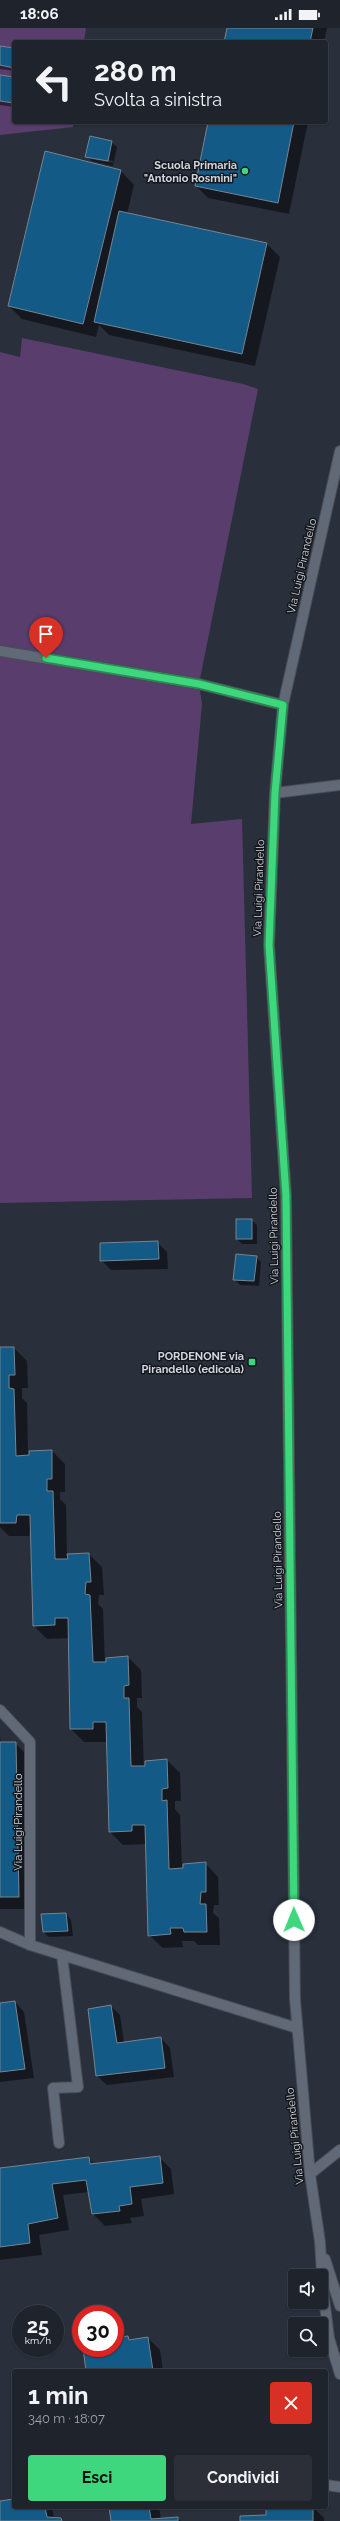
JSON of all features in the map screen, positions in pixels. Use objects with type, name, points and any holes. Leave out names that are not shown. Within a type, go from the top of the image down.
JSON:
[{"type":"street","name":"Via Luigi Pirandello","points":[[340,451],[283,705],[275,793],[269,945],[286,1196],[297,2028],[310,2174],[320,2242],[330,2338],[340,2374]]},
{"type":"street","points":[[0,651],[199,684],[283,705]]},
{"type":"street","points":[[275,793],[340,785]]},
{"type":"street","name":"Via Luigi Pirandello","points":[[0,1710],[30,1742],[30,1945]]},
{"type":"street","points":[[0,1932],[30,1945],[297,2028]]},
{"type":"street","points":[[59,2143],[53,2088],[78,2087],[62,1955]]},
{"type":"street","points":[[310,2174],[340,2150]]},
{"type":"street","name":"Via Luigi Pirandello","points":[[320,2242],[340,2306]]},
{"type":"street","points":[[328,2485],[340,2487]]},
{"type":"shaded area","points":[[0,28],[86,28],[84,40],[12,40],[12,124],[73,124],[73,127],[0,135]]},
{"type":"shaded area","points":[[22,338],[243,384],[258,389],[199,684],[202,704],[191,824],[242,819],[252,1198],[0,1203],[0,352],[20,357]]},
{"type":"building","points":[[227,28],[313,28],[310,40],[224,40]]},
{"type":"building","points":[[0,46],[12,48],[12,68],[0,65]]},
{"type":"building","points":[[0,75],[12,77],[12,103],[0,101]]},
{"type":"building","points":[[208,124],[294,124],[278,203],[195,186]]},
{"type":"building","points":[[90,136],[112,141],[108,161],[85,157]]},
{"type":"building","points":[[45,151],[121,170],[83,324],[8,306]]},
{"type":"building","points":[[119,211],[267,243],[242,354],[94,322]]},
{"type":"building","points":[[236,1219],[252,1219],[252,1239],[236,1239]]},
{"type":"building","points":[[158,1241],[159,1259],[100,1261],[100,1243]]},
{"type":"building","points":[[236,1254],[257,1256],[254,1281],[233,1280]]},
{"type":"building","points":[[0,1347],[14,1347],[15,1375],[9,1375],[9,1388],[14,1389],[16,1456],[29,1455],[29,1451],[52,1450],[52,1479],[47,1479],[47,1491],[53,1491],[55,1559],[68,1559],[67,1554],[89,1553],[91,1582],[86,1582],[85,1594],[90,1595],[93,1662],[106,1662],[106,1658],[128,1656],[129,1685],[124,1686],[124,1698],[129,1698],[131,1766],[145,1766],[145,1761],[167,1759],[168,1788],[162,1789],[162,1801],[167,1800],[169,1869],[183,1868],[183,1864],[206,1862],[206,1892],[201,1892],[200,1904],[206,1904],[207,1932],[184,1932],[183,1928],[170,1928],[171,1934],[148,1936],[145,1825],[132,1825],[132,1831],[109,1832],[106,1722],[93,1722],[93,1729],[70,1729],[68,1618],[55,1618],[55,1625],[33,1626],[30,1515],[17,1515],[16,1523],[0,1523]]},
{"type":"building","points":[[0,1742],[16,1742],[19,1897],[0,1897]]},
{"type":"building","points":[[66,1913],[68,1931],[43,1932],[41,1914]]},
{"type":"building","points":[[15,2001],[25,2069],[0,2072],[0,2003]]},
{"type":"building","points":[[111,2005],[117,2043],[161,2037],[165,2068],[96,2076],[88,2009]]},
{"type":"building","points":[[160,2156],[163,2183],[130,2187],[132,2204],[119,2206],[120,2211],[92,2214],[86,2180],[52,2184],[58,2218],[28,2224],[30,2243],[0,2247],[0,2168],[89,2157],[90,2164]]},
{"type":"building","points":[[128,2336],[129,2340],[148,2337],[153,2369],[86,2369],[84,2357],[124,2357],[124,2337]]},
{"type":"building","points":[[12,2499],[12,2509],[45,2509],[47,2517],[61,2518],[62,2521],[0,2521],[0,2501]]},
{"type":"building","points":[[109,2509],[149,2509],[151,2519],[178,2517],[178,2521],[111,2521]]},
{"type":"building","points":[[266,2509],[313,2509],[313,2521],[240,2521],[240,2516],[266,2515]]},
{"type":"place","name":"Scuola Primaria \"Antonio Rosmini\"","points":[[245,171]]},
{"type":"place","name":"PORDENONE via Pirandello (edicola)","points":[[252,1362]]},
{"type":"route","points":[[46,658],[199,684],[283,705],[275,793],[269,945],[286,1196],[294,1920]]}]
